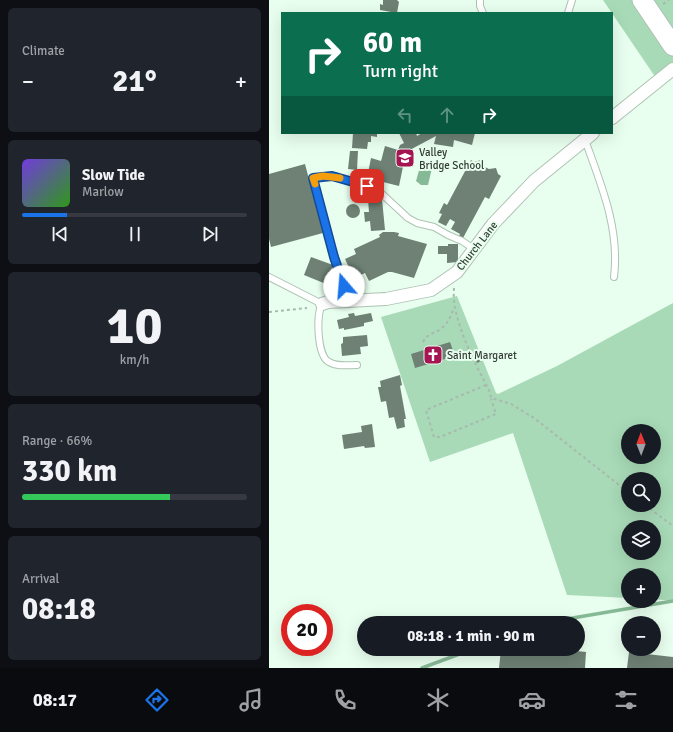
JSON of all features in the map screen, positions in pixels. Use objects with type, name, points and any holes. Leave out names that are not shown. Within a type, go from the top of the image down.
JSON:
[{"type":"main road","points":[[642,0],[673,46]]},
{"type":"street","points":[[613,117],[673,70]]},
{"type":"street","name":"Church Lane","points":[[322,304],[328,302],[386,300],[431,290],[457,272],[493,224],[534,181],[589,136]]},
{"type":"lane","points":[[480,0],[480,6],[483,12]]},
{"type":"lane","points":[[568,12],[572,0]]},
{"type":"lane","points":[[589,136],[612,219],[616,247],[614,277]]},
{"type":"lane","points":[[350,302],[334,257],[313,178],[332,176],[367,186],[382,194],[408,218],[417,223],[434,227],[462,241],[474,249]]},
{"type":"lane","points":[[269,277],[322,304],[318,314],[320,344],[323,356],[328,362],[335,365],[357,365]]},
{"type":"path","points":[[453,297],[458,320],[486,385],[496,414],[440,437],[434,437],[426,410],[486,385]]},
{"type":"path","points":[[269,312],[311,307],[322,304]]},
{"type":"path","points":[[423,342],[428,335],[442,329],[454,307]]},
{"type":"path","points":[[491,398],[511,404],[534,418],[621,486]]},
{"type":"path","points":[[654,512],[673,526]]},
{"type":"shaded area","points":[[603,0],[673,0],[673,69],[658,81],[613,15],[613,12],[611,12]]},
{"type":"shaded area","points":[[426,166],[432,168],[428,185],[421,185],[416,181],[420,167]]},
{"type":"shaded area","points":[[457,296],[496,393],[498,394],[557,366],[673,303],[673,601],[661,600],[661,568],[621,568],[621,598],[567,595],[513,433],[430,462],[381,317]]},
{"type":"building","points":[[383,0],[397,0],[399,2],[397,12],[380,10],[380,4],[383,5]]},
{"type":"building","points":[[353,134],[377,134],[377,137],[371,136],[371,142],[368,142],[367,149],[352,148]]},
{"type":"building","points":[[400,134],[416,134],[417,136],[420,134],[475,134],[472,145],[454,140],[453,147],[434,144],[436,136],[406,152],[399,186],[367,178],[371,158],[381,161],[385,146],[398,150],[400,145],[404,143]]},
{"type":"building","points":[[350,151],[358,151],[357,170],[348,169]]},
{"type":"building","points":[[471,160],[474,162],[481,160],[483,166],[489,169],[496,168],[498,174],[501,176],[489,199],[485,197],[463,238],[459,236],[460,234],[451,229],[455,222],[450,219],[446,226],[438,222],[442,214],[439,213],[444,203],[447,205]]},
{"type":"building","points":[[305,164],[323,233],[271,247],[269,239],[269,174]]},
{"type":"building","points":[[382,199],[385,230],[371,231],[370,221],[365,222],[364,212],[369,212],[368,200]]},
{"type":"building","points":[[353,204],[358,206],[360,211],[358,216],[353,218],[348,216],[346,211],[348,206]]},
{"type":"building","points":[[383,232],[399,233],[398,236],[427,244],[414,278],[388,272],[369,281],[365,273],[354,278],[345,259],[356,254],[354,249],[380,237],[379,235]]},
{"type":"building","points":[[448,244],[458,244],[458,262],[447,263],[447,254],[438,254],[438,246],[448,246]]},
{"type":"building","points":[[311,257],[333,265],[326,284],[304,275]]},
{"type":"building","points":[[354,313],[355,316],[371,313],[373,321],[364,323],[364,326],[344,330],[344,328],[339,329],[337,320],[349,317],[348,314]]},
{"type":"building","points":[[367,335],[368,346],[360,347],[361,354],[342,356],[341,344],[343,343],[343,337]]},
{"type":"building","name":"Saint Margaret","points":[[450,342],[455,356],[415,368],[411,354]]},
{"type":"building","points":[[477,350],[481,361],[477,363],[473,352]]},
{"type":"building","points":[[400,375],[402,385],[400,386],[406,419],[404,419],[405,427],[397,429],[394,417],[389,418],[386,401],[381,402],[378,387],[381,387],[380,381]]},
{"type":"building","points":[[372,424],[375,447],[365,448],[364,446],[344,449],[342,435],[362,432],[361,426]]},
{"type":"building","points":[[586,652],[585,668],[499,668],[500,656],[585,656]]},
{"type":"building","points":[[628,656],[673,657],[673,668],[627,668]]},
{"type":"waterway","points":[[584,616],[673,601]]},
{"type":"waterway","points":[[422,668],[454,656]]},
{"type":"slow traffic","points":[[315,184],[313,178],[323,176],[340,178]]},
{"type":"place","name":"Valley Bridge School","points":[[405,158]]},
{"type":"place","name":"Saint Margaret","points":[[433,355]]},
{"type":"route","points":[[344,286],[334,257],[313,178],[332,176],[367,186]]}]
